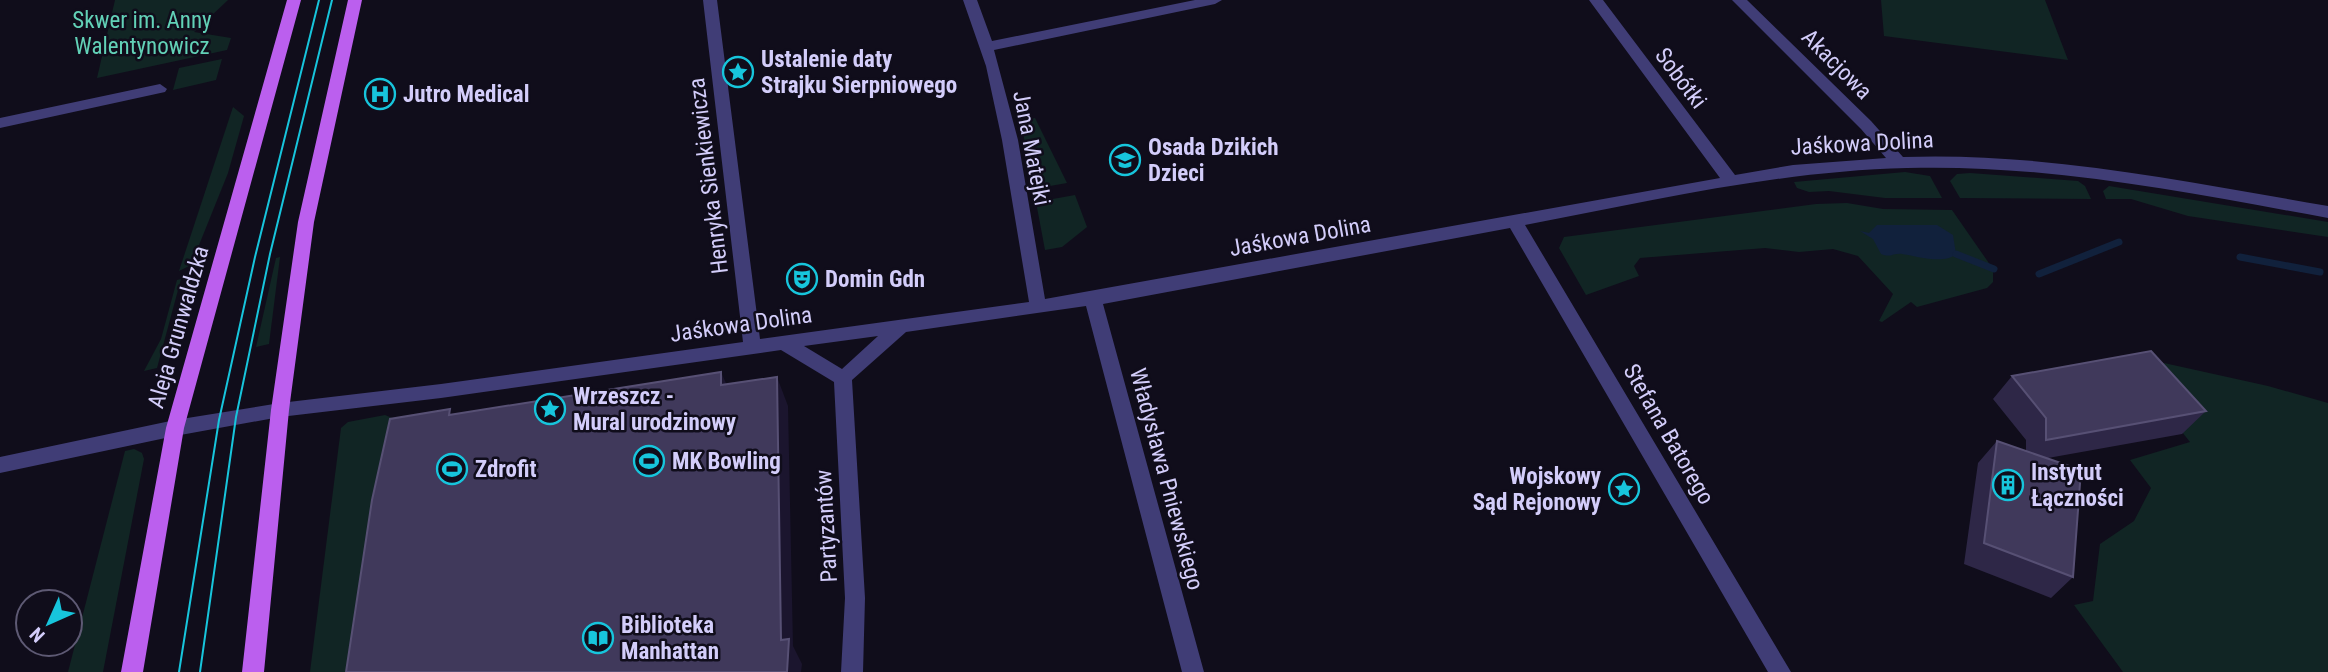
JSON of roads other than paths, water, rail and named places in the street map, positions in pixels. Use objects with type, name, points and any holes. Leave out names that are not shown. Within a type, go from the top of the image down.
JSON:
[{"type":"main road","name":"Aleja Grunwaldzka","points":[[132,672],[175,428],[294,0]]},
{"type":"main road","points":[[253,672],[280,410],[306,222],[355,0]]},
{"type":"street","name":"Henryka Sienkiewicza","points":[[710,0],[752,347]]},
{"type":"street","name":"Jana Matejki","points":[[970,0],[986,47],[1010,140],[1038,307]]},
{"type":"street","points":[[986,47],[1215,0]]},
{"type":"street","name":"Sobótki","points":[[1596,0],[1732,182]]},
{"type":"street","name":"Akacjowa","points":[[1740,0],[1866,125],[1899,163]]},
{"type":"street","points":[[0,123],[160,89]]},
{"type":"street","name":"Jaśkowa Dolina","points":[[0,465],[175,428],[280,410],[441,391],[1093,299],[1774,173],[1843,165],[1963,163],[2080,173],[2173,185],[2328,212]]},
{"type":"street","name":"Stefana Batorego","points":[[1515,222],[1780,672]]},
{"type":"street","name":"Władysława Pniewskiego","points":[[1093,299],[1194,672]]},
{"type":"street","points":[[784,343],[843,378],[900,327]]},
{"type":"street","name":"Partyzantów","points":[[843,378],[855,598],[852,672]]},
{"type":"water","points":[[1877,225],[1937,225],[1953,235],[1956,254],[1937,259],[1881,254],[1873,239],[1860,231],[1869,233]]},
{"type":"waterway","points":[[2039,274],[2119,242]]},
{"type":"waterway","points":[[1956,254],[1994,269]]},
{"type":"waterway","points":[[2240,257],[2320,272]]},
{"type":"tram line","points":[[179,672],[219,420],[255,257],[319,0]]},
{"type":"tram line","points":[[200,672],[236,417],[270,254],[332,0]]},
{"type":"place","name":"Ustalenie daty Strajku Sierpniowego","points":[[738,72]]},
{"type":"place","name":"Jutro Medical","points":[[380,94]]},
{"type":"place","name":"Osada Dzikich Dzieci","points":[[1125,160]]},
{"type":"place","name":"Domin Gdn","points":[[802,279]]},
{"type":"place","name":"Wrzeszcz - Mural urodzinowy","points":[[550,409]]},
{"type":"place","name":"MK Bowling","points":[[649,461]]},
{"type":"place","name":"Zdrofit","points":[[452,469]]},
{"type":"place","name":"Instytut Łączności","points":[[2008,485]]},
{"type":"place","name":"Wojskowy Sąd Rejonowy","points":[[1624,489]]},
{"type":"place","name":"Biblioteka Manhattan","points":[[598,638]]},
{"type":"park label","name":"Skwer im. Anny Walentynowicz","points":[[142,33]]}]
